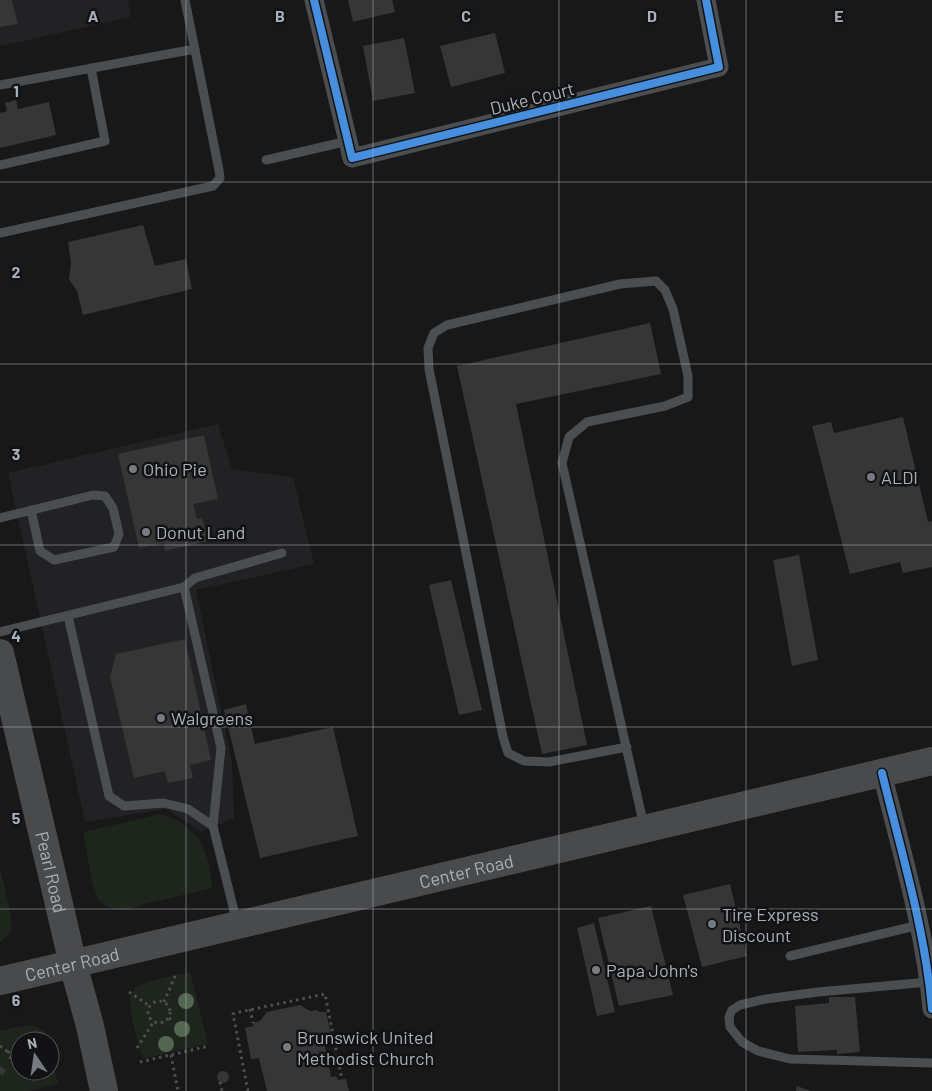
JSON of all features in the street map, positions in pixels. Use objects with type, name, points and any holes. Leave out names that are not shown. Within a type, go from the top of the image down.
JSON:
[{"type":"main road","name":"Pearl Road","points":[[0,652],[4,694],[72,964],[90,1026],[104,1091]]},
{"type":"main road","name":"Center Road","points":[[0,981],[932,761]]},
{"type":"street","points":[[314,0],[350,149]]},
{"type":"street","name":"Duke Court","points":[[350,149],[719,67],[706,0]]},
{"type":"street","points":[[882,773],[919,924],[930,982],[932,1009]]},
{"type":"lane","points":[[0,233],[213,186],[220,178],[185,0]]},
{"type":"lane","points":[[0,85],[195,49]]},
{"type":"lane","points":[[0,165],[105,141],[91,68]]},
{"type":"lane","points":[[266,160],[350,149]]},
{"type":"lane","points":[[626,747],[549,762],[524,762],[508,753],[503,737],[429,369],[428,348],[434,333],[447,325],[620,284],[656,281],[665,290],[674,309],[688,376],[688,397],[666,406],[587,422],[569,437],[562,463],[645,829]]},
{"type":"lane","points":[[0,518],[31,510],[93,495],[105,496],[113,508],[119,534],[114,547],[54,560],[40,551],[31,510]]},
{"type":"lane","points":[[0,632],[184,587],[195,578],[282,553]]},
{"type":"lane","points":[[184,587],[221,748],[213,826],[238,925]]},
{"type":"lane","points":[[68,616],[109,796],[124,806],[164,803],[188,809],[213,826]]},
{"type":"lane","points":[[790,956],[919,924]]},
{"type":"lane","points":[[930,982],[818,992],[766,999],[740,1005],[732,1010],[730,1027],[742,1042],[758,1051],[790,1059],[932,1063]]},
{"type":"path","points":[[164,1002],[176,974]]},
{"type":"path","points":[[129,992],[150,1006]]},
{"type":"path","points":[[248,1091],[233,1014],[235,1012],[326,994],[342,1080]]},
{"type":"path","points":[[155,1002],[164,1002],[170,1008],[169,1018],[159,1023],[154,1021],[149,1017],[150,1006],[155,1002]]},
{"type":"path","points":[[250,1009],[253,1023]]},
{"type":"path","points":[[169,1018],[173,1021]]},
{"type":"path","points":[[137,1048],[154,1021]]},
{"type":"path","points":[[0,1046],[8,1052],[7,1055],[10,1058]]},
{"type":"path","points":[[140,1062],[209,1046]]},
{"type":"path","points":[[170,1055],[178,1091]]},
{"type":"path","points":[[220,1082],[222,1091]]},
{"type":"shaded area","points":[[0,0],[128,0],[131,17],[0,46]]},
{"type":"shaded area","points":[[218,424],[232,469],[293,477],[314,564],[196,590],[232,763],[234,818],[201,832],[166,809],[85,822],[8,473]]},
{"type":"shaded area","points":[[161,814],[181,822],[202,845],[208,860],[212,888],[141,905],[128,910],[117,910],[106,906],[98,900],[92,881],[83,832]]},
{"type":"shaded area","points":[[0,869],[12,925],[9,934],[0,942]]},
{"type":"shaded area","points":[[190,972],[208,1044],[143,1059],[132,1018],[130,1001],[132,993],[142,984]]},
{"type":"shaded area","points":[[27,1025],[35,1026],[43,1031],[10,1031],[10,1081],[57,1081],[58,1084],[30,1091],[0,1091],[0,1031]]},
{"type":"building","points":[[0,0],[12,0],[18,24],[0,27]]},
{"type":"building","points":[[348,0],[392,0],[395,12],[353,22]]},
{"type":"building","points":[[495,33],[505,73],[451,87],[440,46]]},
{"type":"building","points":[[404,38],[415,93],[373,101],[363,46]]},
{"type":"building","points":[[16,100],[18,109],[49,102],[56,135],[0,148],[0,113],[7,111],[5,103]]},
{"type":"building","points":[[143,225],[155,266],[186,259],[192,289],[83,315],[77,291],[69,279],[71,263],[68,242]]},
{"type":"building","points":[[650,323],[661,374],[516,404],[587,745],[542,754],[457,366]]},
{"type":"building","name":"ALDI","points":[[903,417],[928,522],[932,521],[932,567],[903,573],[900,562],[850,574],[812,426],[831,422],[834,433]]},
{"type":"building","points":[[204,435],[218,499],[193,504],[197,519],[202,518],[208,541],[165,551],[164,543],[139,548],[118,454]]},
{"type":"building","points":[[799,555],[818,660],[792,666],[773,560]]},
{"type":"building","points":[[451,580],[482,710],[459,715],[429,585]]},
{"type":"building","name":"Walgreens","points":[[185,639],[211,760],[190,765],[193,778],[168,783],[165,771],[134,778],[110,677],[116,654]]},
{"type":"building","points":[[246,704],[255,744],[333,727],[358,836],[260,858],[224,710]]},
{"type":"building","points":[[730,884],[747,956],[702,967],[683,895]]},
{"type":"building","points":[[651,906],[673,995],[619,1006],[598,918]]},
{"type":"building","name":"Papa John's","points":[[594,923],[615,1012],[597,1016],[577,928]]},
{"type":"building","points":[[829,997],[855,997],[860,1052],[837,1054],[837,1050],[798,1052],[795,1006],[829,1003]]},
{"type":"building","name":"Brunswick United Methodist Church","points":[[300,1005],[310,1011],[326,1012],[331,1034],[323,1036],[331,1077],[336,1076],[338,1080],[346,1079],[349,1091],[267,1091],[259,1058],[251,1059],[245,1028],[253,1026],[253,1023],[260,1021],[267,1012]]},
{"type":"building","points":[[0,1066],[6,1070],[2,1076],[0,1074]]},
{"type":"building","points":[[223,1071],[229,1077],[223,1083],[217,1077]]},
{"type":"building","points":[[797,1086],[811,1091],[796,1091]]},
{"type":"cycle path","points":[[314,0],[352,158],[719,67],[706,0]]},
{"type":"cycle path","points":[[882,773],[918,920],[929,979],[932,1009]]},
{"type":"place","name":"Ohio Pie","points":[[133,469]]},
{"type":"place","name":"ALDI","points":[[871,477]]},
{"type":"place","name":"Donut Land","points":[[146,532]]},
{"type":"place","name":"Walgreens","points":[[161,718]]},
{"type":"place","name":"Tire Express Discount","points":[[712,924]]},
{"type":"place","name":"Papa John's","points":[[596,970]]},
{"type":"place","name":"Brunswick United Methodist Church","points":[[287,1047]]}]
